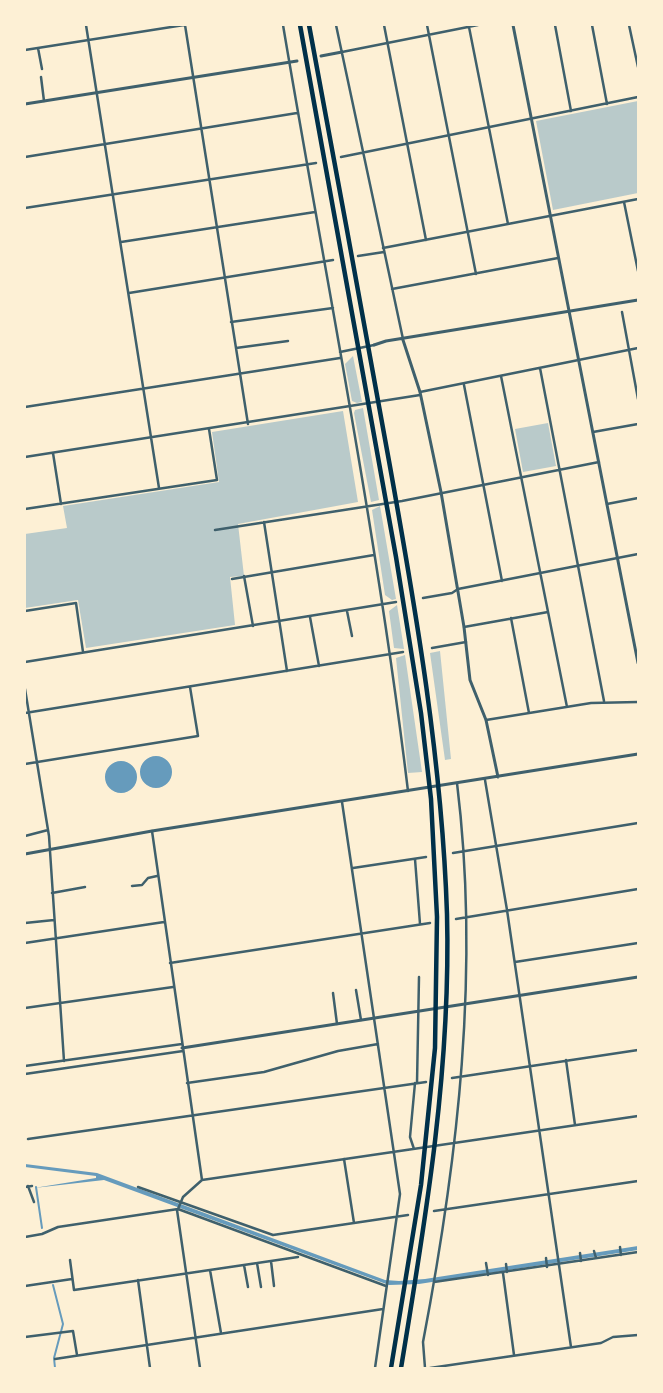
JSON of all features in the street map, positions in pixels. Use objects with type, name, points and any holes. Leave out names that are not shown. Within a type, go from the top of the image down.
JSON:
[{"type":"highway","points":[[300,25],[387,507],[421,713],[432,799],[437,917],[436,1013],[425,1154],[391,1368]]},
{"type":"highway","points":[[309,25],[397,506],[420,645],[439,778],[447,915],[446,1012],[438,1132],[401,1368]]},
{"type":"street","points":[[86,25],[112,193],[130,293],[159,488]]},
{"type":"street","points":[[25,50],[185,25],[248,424]]},
{"type":"street","points":[[283,25],[366,505],[390,654],[408,792]]},
{"type":"street","points":[[336,25],[403,340],[420,394],[441,492],[464,627],[470,680],[486,720],[498,777]]},
{"type":"street","points":[[384,25],[426,240]]},
{"type":"street","points":[[427,25],[476,274]]},
{"type":"street","points":[[321,56],[478,25]]},
{"type":"street","points":[[513,25],[599,462],[616,559],[638,663]]},
{"type":"street","points":[[554,25],[571,111]]},
{"type":"street","points":[[592,25],[607,104]]},
{"type":"street","points":[[629,25],[638,67]]},
{"type":"street","points":[[469,27],[508,224]]},
{"type":"street","points":[[38,48],[42,69]]},
{"type":"street","points":[[25,104],[297,61]]},
{"type":"street","points":[[40,76],[44,100]]},
{"type":"street","points":[[341,158],[638,97]]},
{"type":"street","points":[[25,157],[297,113]]},
{"type":"street","points":[[25,208],[112,193],[316,163]]},
{"type":"street","points":[[358,256],[426,240],[638,199]]},
{"type":"street","points":[[624,202],[638,271]]},
{"type":"street","points":[[121,242],[315,212]]},
{"type":"street","points":[[392,289],[558,258]]},
{"type":"street","points":[[130,293],[333,260]]},
{"type":"street","points":[[340,352],[386,341],[403,340],[570,313],[638,300]]},
{"type":"street","points":[[232,322],[333,308]]},
{"type":"street","points":[[622,312],[638,399]]},
{"type":"street","points":[[236,348],[288,341]]},
{"type":"street","points":[[25,458],[350,407],[638,348]]},
{"type":"street","points":[[25,407],[340,358]]},
{"type":"street","points":[[540,368],[604,701]]},
{"type":"street","points":[[501,376],[567,707]]},
{"type":"street","points":[[464,385],[502,581]]},
{"type":"street","points":[[593,432],[638,424]]},
{"type":"street","points":[[25,509],[216,480],[208,428]]},
{"type":"street","points":[[53,453],[61,504]]},
{"type":"street","points":[[215,530],[366,505],[402,501],[599,462]]},
{"type":"street","points":[[607,504],[638,498]]},
{"type":"street","points":[[264,522],[287,671]]},
{"type":"street","points":[[423,598],[452,593],[458,589],[638,554]]},
{"type":"street","points":[[232,578],[374,556]]},
{"type":"street","points":[[244,576],[253,626]]},
{"type":"street","points":[[25,662],[396,602]]},
{"type":"street","points":[[25,611],[76,603],[83,652]]},
{"type":"street","points":[[347,611],[352,636]]},
{"type":"street","points":[[464,627],[548,612]]},
{"type":"street","points":[[310,617],[319,666]]},
{"type":"street","points":[[511,618],[530,713]]},
{"type":"street","points":[[432,648],[466,642]]},
{"type":"street","points":[[27,712],[403,652]]},
{"type":"street","points":[[25,764],[198,736],[190,687]]},
{"type":"street","points":[[25,689],[27,712],[38,762],[48,830],[64,1061]]},
{"type":"street","points":[[486,720],[604,701],[638,702]]},
{"type":"street","points":[[25,854],[49,848],[152,831],[485,780],[638,754]]},
{"type":"street","points":[[485,780],[515,962],[571,1347]]},
{"type":"street","points":[[425,1368],[423,1342],[455,1143],[461,1076],[466,917],[457,783]]},
{"type":"street","points":[[342,802],[395,1152],[400,1202],[375,1368]]},
{"type":"street","points":[[453,853],[638,823]]},
{"type":"street","points":[[25,836],[48,830]]},
{"type":"street","points":[[152,831],[202,1180]]},
{"type":"street","points":[[353,868],[426,857]]},
{"type":"street","points":[[416,859],[420,924]]},
{"type":"street","points":[[132,886],[142,885],[148,878],[157,876]]},
{"type":"street","points":[[52,892],[85,887]]},
{"type":"street","points":[[456,919],[638,889]]},
{"type":"street","points":[[25,923],[54,920]]},
{"type":"street","points":[[25,943],[164,922]]},
{"type":"street","points":[[170,963],[430,923]]},
{"type":"street","points":[[515,962],[638,943]]},
{"type":"street","points":[[414,1149],[410,1137],[416,1083],[420,1011],[419,977]]},
{"type":"street","points":[[25,1074],[182,1047],[638,977]]},
{"type":"street","points":[[25,1008],[174,987]]},
{"type":"street","points":[[356,990],[360,1020]]},
{"type":"street","points":[[333,993],[337,1024]]},
{"type":"street","points":[[187,1082],[264,1072],[338,1051],[378,1044]]},
{"type":"street","points":[[25,1066],[182,1047]]},
{"type":"street","points":[[452,1078],[638,1050]]},
{"type":"street","points":[[566,1060],[575,1125]]},
{"type":"street","points":[[28,1139],[426,1082]]},
{"type":"street","points":[[200,1368],[177,1210],[183,1197],[202,1180],[638,1116]]},
{"type":"street","points":[[344,1158],[354,1223]]},
{"type":"street","points":[[434,1211],[638,1181]]},
{"type":"street","points":[[32,1186],[26,1186],[34,1202]]},
{"type":"street","points":[[138,1187],[273,1235],[408,1215]]},
{"type":"street","points":[[25,1237],[42,1234],[58,1227],[177,1210],[387,1286]]},
{"type":"street","points":[[620,1246],[621,1253]]},
{"type":"street","points":[[594,1251],[595,1257]]},
{"type":"street","points":[[434,1282],[638,1252]]},
{"type":"street","points":[[580,1253],[581,1259]]},
{"type":"street","points":[[70,1260],[74,1290],[301,1256]]},
{"type":"street","points":[[546,1258],[547,1265]]},
{"type":"street","points":[[271,1261],[274,1286]]},
{"type":"street","points":[[257,1263],[261,1287]]},
{"type":"street","points":[[486,1263],[488,1274]]},
{"type":"street","points":[[506,1264],[514,1355]]},
{"type":"street","points":[[244,1265],[248,1286]]},
{"type":"street","points":[[210,1270],[221,1334]]},
{"type":"street","points":[[25,1286],[72,1280]]},
{"type":"street","points":[[138,1280],[150,1368]]},
{"type":"street","points":[[55,1359],[383,1309]]},
{"type":"street","points":[[25,1337],[73,1331],[77,1356]]},
{"type":"street","points":[[430,1368],[601,1343],[613,1337],[638,1335]]},
{"type":"shaded area","points":[[638,101],[638,193],[553,210],[536,121]]},
{"type":"shaded area","points":[[353,356],[362,402],[357,403],[352,401],[345,364]]},
{"type":"shaded area","points":[[363,408],[379,500],[371,502],[354,413],[355,410]]},
{"type":"shaded area","points":[[343,411],[358,502],[238,524],[244,576],[230,577],[235,625],[86,648],[78,600],[25,608],[25,534],[67,528],[63,506],[219,482],[212,432]]},
{"type":"shaded area","points":[[548,423],[556,466],[523,472],[515,429]]},
{"type":"shaded area","points":[[380,506],[396,599],[392,600],[385,595],[372,510]]},
{"type":"shaded area","points":[[397,605],[404,649],[394,648],[389,611]]},
{"type":"shaded area","points":[[440,651],[451,759],[445,760],[430,653]]},
{"type":"shaded area","points":[[405,655],[422,772],[408,773],[396,658]]},
{"type":"water","points":[[156,756],[167,761],[172,772],[167,783],[156,788],[145,783],[140,772],[145,761]]},
{"type":"water","points":[[121,761],[132,766],[137,777],[132,788],[121,793],[110,788],[105,777],[110,766]]},
{"type":"water","points":[[25,1164],[97,1173],[385,1280],[425,1279],[638,1246],[638,1250],[419,1284],[389,1285],[104,1180],[34,1188],[96,1178],[96,1176],[25,1167]]},
{"type":"waterway","points":[[36,1187],[42,1228]]},
{"type":"waterway","points":[[53,1285],[63,1324],[54,1358],[55,1368]]}]
